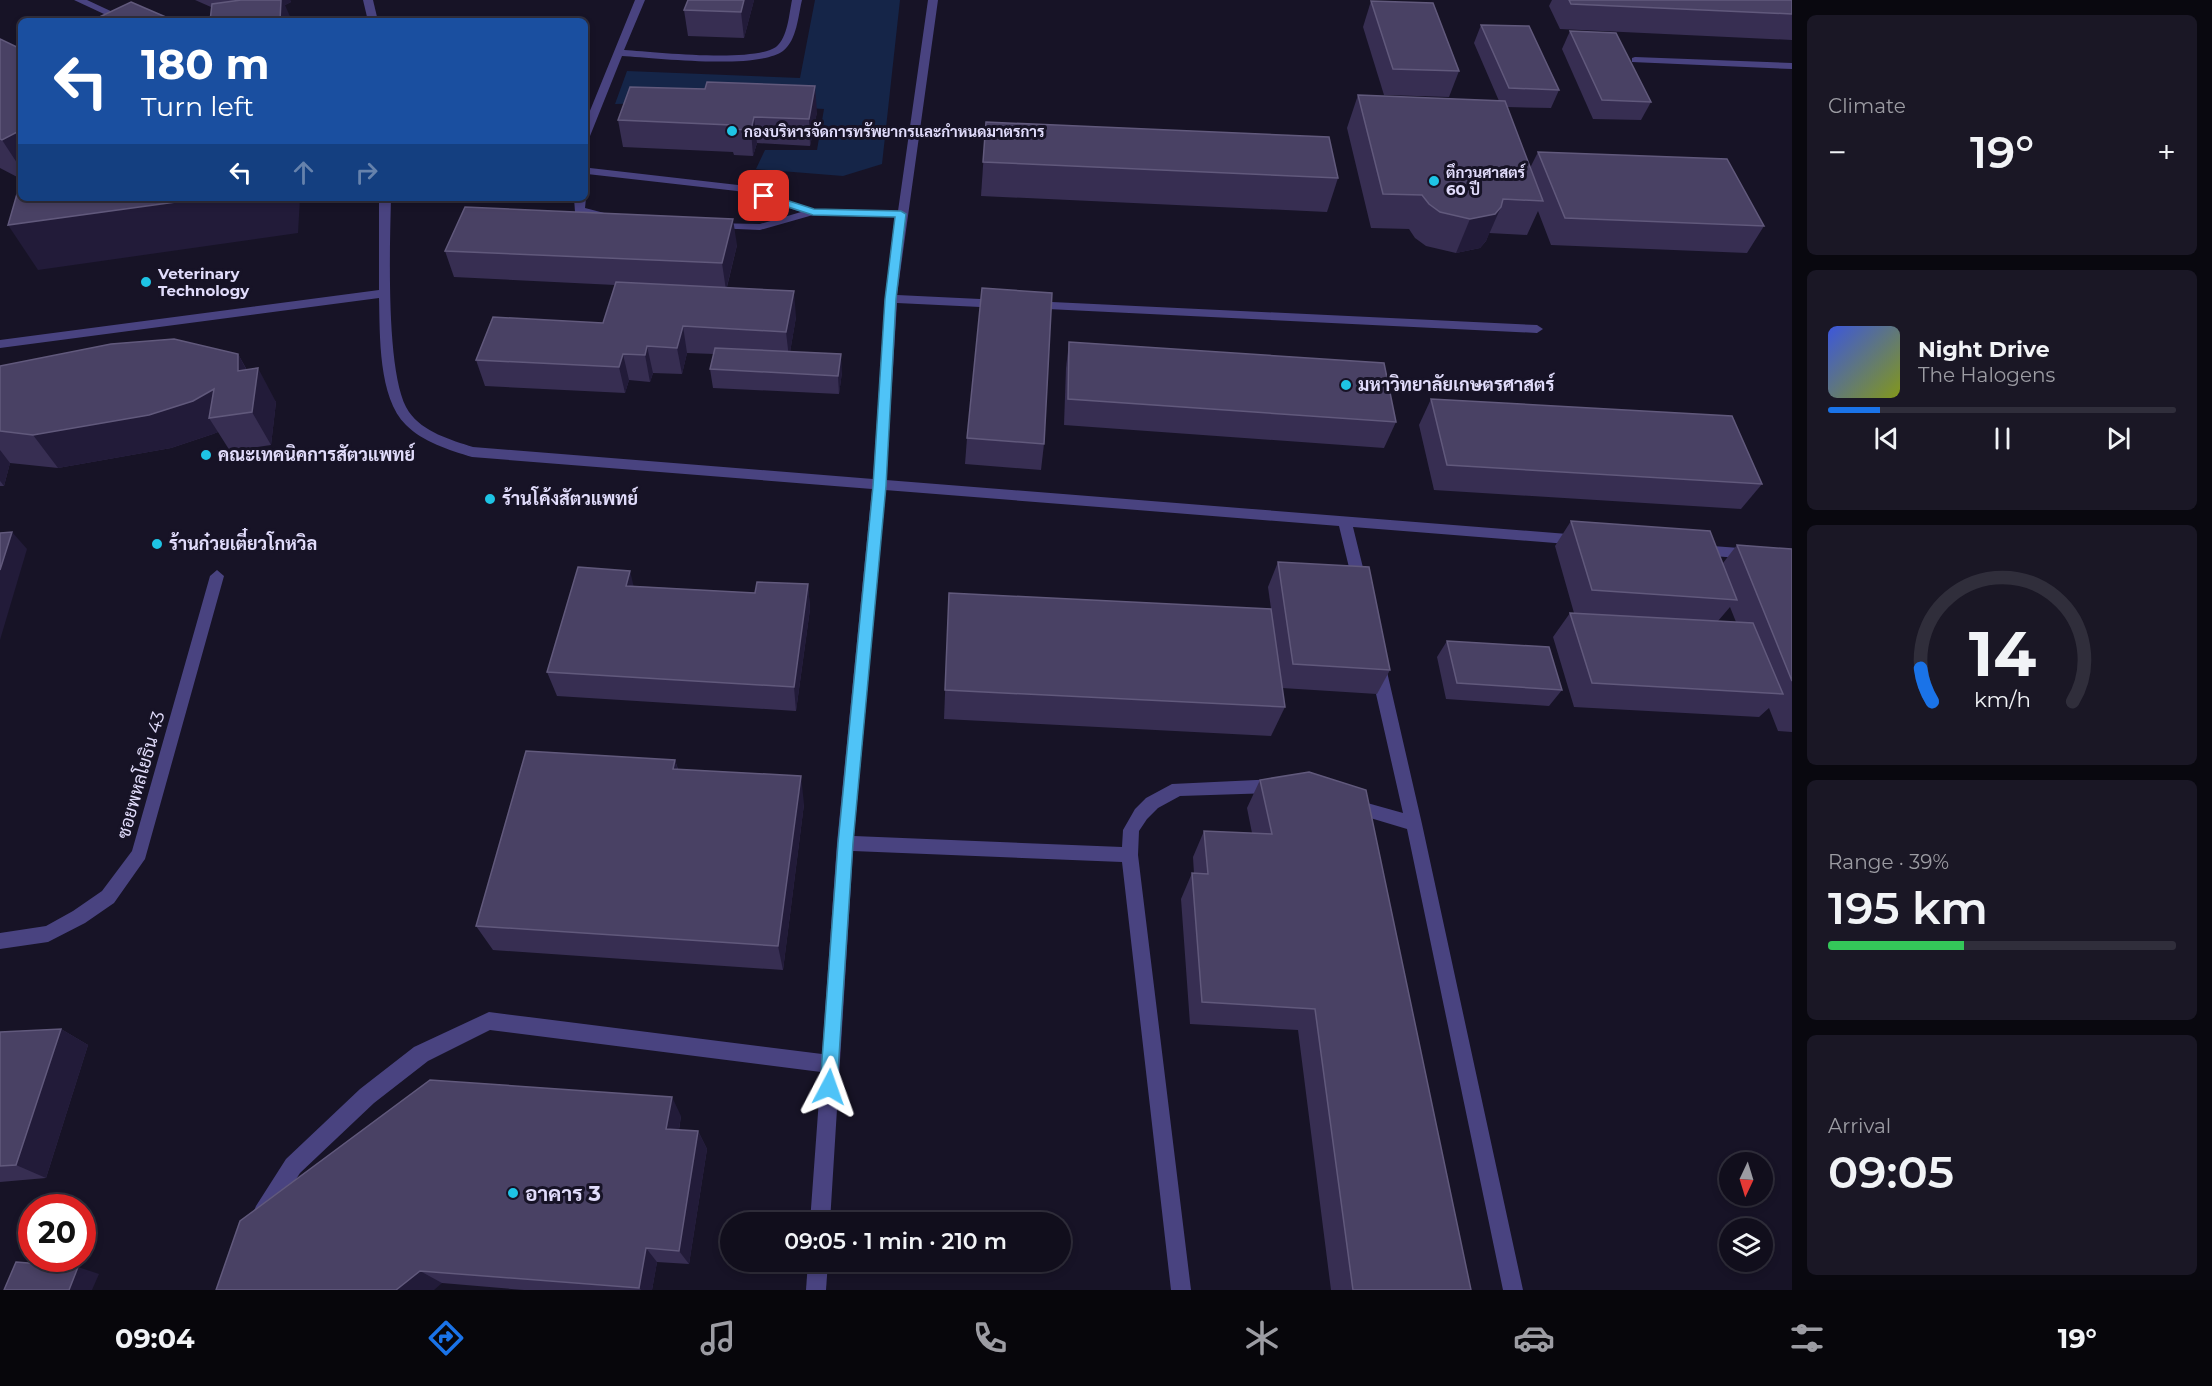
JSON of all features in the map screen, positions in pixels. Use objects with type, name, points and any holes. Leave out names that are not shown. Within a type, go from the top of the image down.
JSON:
[{"type":"street","points":[[80,0],[120,18]]},
{"type":"street","points":[[368,0],[372,18]]},
{"type":"street","points":[[588,128],[640,0]]},
{"type":"street","points":[[618,53],[746,58],[777,52],[788,39],[797,0]]},
{"type":"street","points":[[821,1212],[846,843],[879,486],[891,299],[901,214],[933,0]]},
{"type":"street","points":[[1635,60],[1792,66]]},
{"type":"street","points":[[588,172],[738,188],[813,212],[901,214]]},
{"type":"street","points":[[385,201],[385,293],[392,376],[402,411],[430,437],[472,452],[1592,541]]},
{"type":"street","points":[[580,201],[579,210],[595,216],[619,218]]},
{"type":"street","points":[[699,224],[760,227],[813,212]]},
{"type":"street","points":[[0,344],[385,293]]},
{"type":"street","points":[[891,299],[1537,329]]},
{"type":"street","points":[[1345,521],[1364,603]]},
{"type":"street","points":[[1686,549],[1792,557]]},
{"type":"street","name":"ซอยพหลโยธิน 43","points":[[0,942],[48,934],[79,917],[108,897],[139,854],[217,576]]},
{"type":"street","points":[[1374,650],[1414,824],[1513,1290]]},
{"type":"street","points":[[1181,1290],[1130,855],[1131,830],[1141,814],[1152,803],[1178,789],[1288,786]]},
{"type":"street","points":[[1334,800],[1414,824]]},
{"type":"street","points":[[846,843],[1130,855]]},
{"type":"street","points":[[251,1231],[293,1166],[367,1096],[421,1054],[489,1021],[830,1064]]},
{"type":"street","points":[[816,1290],[817,1272]]},
{"type":"water","points":[[815,0],[900,0],[882,164],[843,176],[756,169],[765,150],[817,150],[824,109],[711,102],[615,104],[627,71],[800,78]]},
{"type":"building","points":[[241,0],[281,0],[280,18],[210,18],[212,4]]},
{"type":"building","points":[[688,0],[744,0],[741,12],[684,10]]},
{"type":"building","points":[[1569,0],[1792,0],[1792,14],[1571,4]]},
{"type":"building","points":[[1371,1],[1433,3],[1459,71],[1393,69]]},
{"type":"building","points":[[131,2],[168,18],[97,18]]},
{"type":"building","points":[[1481,25],[1529,26],[1559,90],[1509,88]]},
{"type":"building","points":[[1570,31],[1616,33],[1651,102],[1602,100]]},
{"type":"building","points":[[0,39],[18,48],[18,132],[0,139]]},
{"type":"building","points":[[707,82],[815,86],[809,119],[754,117],[751,130],[730,129],[731,125],[618,120],[630,87],[705,89]]},
{"type":"building","points":[[1358,95],[1505,101],[1543,201],[1503,199],[1501,207],[1495,214],[1470,219],[1440,212],[1422,195],[1383,194]]},
{"type":"building","points":[[986,122],[1329,137],[1338,178],[983,162]]},
{"type":"building","points":[[1538,152],[1727,159],[1764,226],[1565,218]]},
{"type":"building","points":[[18,190],[18,201],[183,201],[8,225]]},
{"type":"building","points":[[465,207],[733,219],[722,263],[445,251]]},
{"type":"building","points":[[616,282],[794,291],[786,332],[683,326],[677,348],[647,346],[645,355],[623,354],[619,367],[476,360],[493,317],[603,323]]},
{"type":"building","points":[[982,288],[1052,293],[1044,444],[967,438]]},
{"type":"building","points":[[174,339],[238,354],[238,371],[258,368],[252,412],[209,418],[214,389],[193,401],[149,415],[33,435],[0,431],[0,366],[111,344]]},
{"type":"building","points":[[1069,342],[1384,363],[1396,422],[1068,399]]},
{"type":"building","points":[[715,348],[841,354],[838,376],[710,369]]},
{"type":"building","points":[[1431,399],[1732,416],[1762,484],[1447,465]]},
{"type":"building","points":[[1571,521],[1710,531],[1737,600],[1592,590]]},
{"type":"building","points":[[12,532],[0,570],[0,533]]},
{"type":"building","points":[[1737,545],[1792,549],[1792,681]]},
{"type":"building","points":[[1278,562],[1369,567],[1390,670],[1293,664]]},
{"type":"building","points":[[578,567],[630,571],[626,586],[755,593],[757,582],[808,584],[794,687],[547,672]]},
{"type":"building","points":[[949,593],[1271,609],[1285,707],[945,690]]},
{"type":"building","points":[[1570,613],[1753,623],[1783,694],[1592,683]]},
{"type":"building","points":[[1447,641],[1549,647],[1562,690],[1457,683]]},
{"type":"building","points":[[526,751],[675,760],[673,769],[801,776],[778,946],[476,926]]},
{"type":"building","points":[[1309,772],[1366,790],[1471,1290],[1353,1290],[1315,1009],[1202,1002],[1192,873],[1208,874],[1204,831],[1272,834],[1260,780]]},
{"type":"building","points":[[61,1029],[16,1165],[0,1166],[0,1032]]},
{"type":"building","name":"อาคาร 3","points":[[430,1080],[672,1097],[666,1129],[698,1131],[679,1251],[646,1248],[639,1288],[420,1271],[396,1290],[216,1290],[240,1221]]},
{"type":"building","points":[[16,1262],[18,1262],[18,1272],[76,1272],[69,1290],[4,1290]]},
{"type":"place","name":"กองบริหารจัดการทรัพยากรและกำหนดมาตรการ","points":[[732,131]]},
{"type":"place","name":"ตึกวนศาสตร์ 60 ปี","points":[[1434,181]]},
{"type":"place","name":"Veterinary Technology","points":[[146,282]]},
{"type":"place","name":"มหาวิทยาลัยเกษตรศาสตร์","points":[[1346,385]]},
{"type":"place","name":"คณะเทคนิคการสัตวแพทย์","points":[[206,455]]},
{"type":"place","name":"ร้านโค้งสัตวแพทย์","points":[[490,499]]},
{"type":"place","name":"ร้านก๋วยเตี๋ยวโกหวิล","points":[[157,544]]},
{"type":"place","name":"อาคาร 3","points":[[513,1193]]},
{"type":"route","points":[[764,196],[813,212],[901,214],[891,299],[879,486],[846,843],[829,1087]]}]
